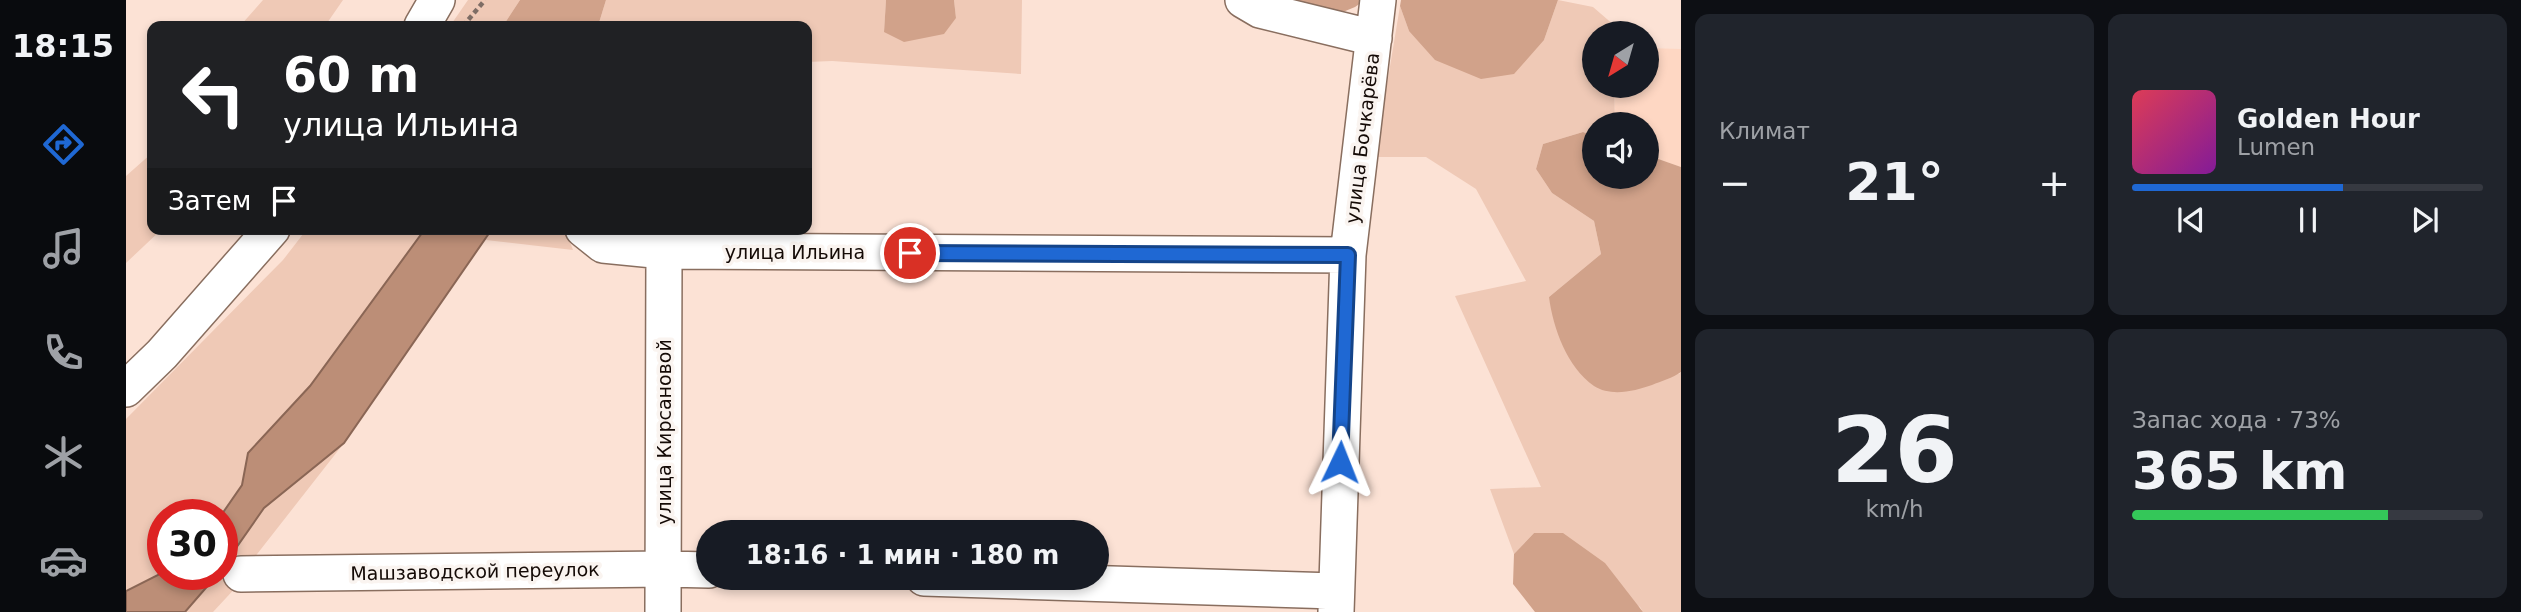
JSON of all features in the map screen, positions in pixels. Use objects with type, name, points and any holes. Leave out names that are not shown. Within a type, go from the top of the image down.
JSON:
[{"type":"street","points":[[425,21],[437,0]]},
{"type":"street","points":[[1243,0],[1260,10],[1374,38]]},
{"type":"street","name":"улица Бочкарёва","points":[[1336,602],[1348,255],[1378,0]]},
{"type":"street","points":[[126,389],[162,354],[266,235]]},
{"type":"street","name":"улица Ильина","points":[[590,235],[603,245],[664,251],[1348,255]]},
{"type":"street","name":"улица Кирсановой","points":[[663,612],[664,251]]},
{"type":"street","name":"Машзаводской переулок","points":[[241,574],[696,570]]},
{"type":"street","points":[[1109,589],[1336,602]]},
{"type":"path","points":[[467,21],[485,0]]},
{"type":"shaded area","points":[[263,0],[343,0],[328,21],[244,21]]},
{"type":"shaded area","points":[[468,0],[520,0],[506,21],[453,21]]},
{"type":"shaded area","points":[[520,0],[606,0],[600,21],[506,21]]},
{"type":"shaded area","points":[[606,0],[886,0],[884,32],[956,18],[954,0],[1022,0],[1021,74],[812,62],[812,21],[600,21]]},
{"type":"shaded area","points":[[886,0],[954,0],[956,18],[944,34],[904,42],[884,32]]},
{"type":"shaded area","points":[[1273,0],[1365,0],[1338,14]]},
{"type":"shaded area","points":[[1401,0],[1558,0],[1544,40],[1514,74],[1481,79],[1435,60],[1409,31],[1400,6]]},
{"type":"shaded area","points":[[1558,0],[1593,7],[1609,21],[1582,21],[1582,98],[1614,98],[1615,112],[1582,112],[1582,132],[1543,144],[1536,169],[1552,193],[1594,221],[1601,254],[1549,297],[1679,374],[1681,372],[1681,612],[1643,612],[1640,607],[1534,533],[1514,554],[1490,489],[1541,487],[1455,296],[1526,281],[1476,189],[1426,157],[1375,157],[1400,6],[1409,31],[1544,40]]},
{"type":"shaded area","points":[[1659,48],[1681,49],[1681,167],[1659,159],[1659,112],[1615,112],[1614,98],[1659,98]]},
{"type":"shaded area","points":[[1582,132],[1582,189],[1659,189],[1659,159],[1681,167],[1681,372],[1671,378],[1631,391],[1608,391],[1594,386],[1584,378],[1569,358],[1558,334],[1549,297],[1601,254],[1594,221],[1552,193],[1536,169],[1543,144]]},
{"type":"shaded area","points":[[147,157],[147,235],[156,235],[126,263],[126,176]]},
{"type":"shaded area","points":[[302,235],[421,235],[310,386],[248,453],[242,485],[232,499],[147,499],[147,580],[126,591],[126,419],[283,260]]},
{"type":"shaded area","points":[[421,235],[488,235],[344,443],[264,508],[238,545],[238,499],[232,499],[242,485],[248,453],[310,386]]},
{"type":"shaded area","points":[[489,235],[567,235],[573,250],[486,240]]},
{"type":"shaded area","points":[[344,443],[247,567],[238,585],[238,545],[264,508]]},
{"type":"shaded area","points":[[1534,533],[1563,533],[1605,563],[1643,612],[1535,612],[1513,584],[1514,554]]},
{"type":"shaded area","points":[[147,580],[147,590],[204,590],[185,612],[126,612],[126,591]]},
{"type":"shaded area","points":[[204,590],[233,590],[213,612],[185,612]]},
{"type":"route","points":[[910,253],[1348,255],[1340,462]]}]
